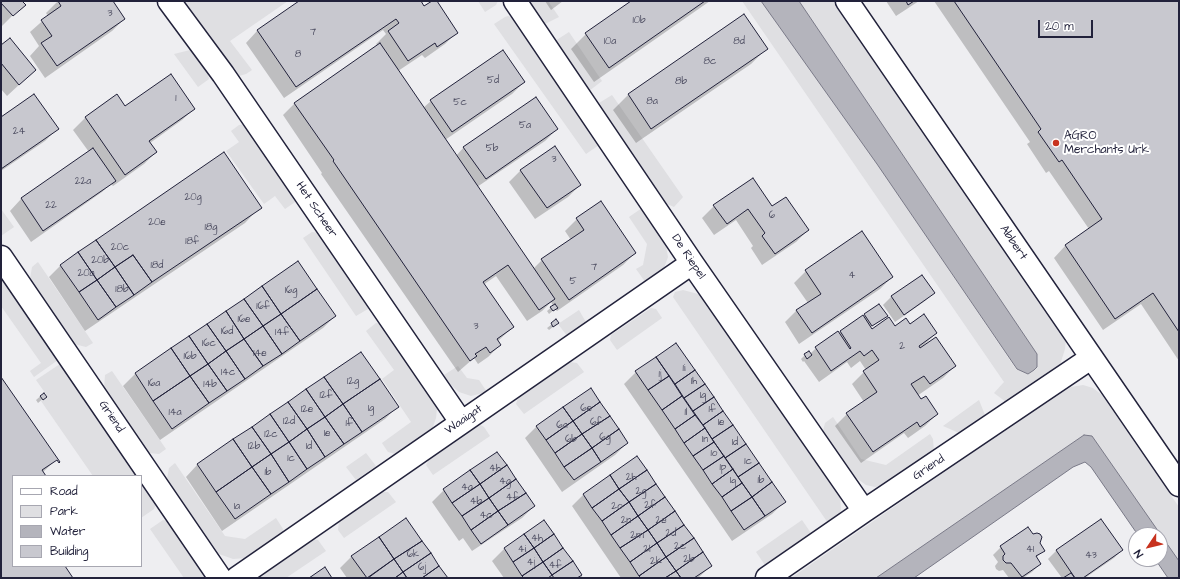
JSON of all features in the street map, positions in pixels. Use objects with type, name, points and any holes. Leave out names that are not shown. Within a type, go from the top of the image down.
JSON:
[{"type":"street","name":"Het Scheer","points":[[169,1],[223,74],[461,422]]},
{"type":"street","name":"De Riepel","points":[[515,1],[692,263],[864,511]]},
{"type":"street","name":"Abbert","points":[[847,1],[1179,485]]},
{"type":"street","name":"Griend","points":[[1,257],[220,578]]},
{"type":"street","name":"Waaigat","points":[[237,578],[692,263]]},
{"type":"street","name":"Griend","points":[[768,578],[864,511],[1091,358]]},
{"type":"shaded area","points":[[1,1],[1179,1],[1179,578],[1,578]]},
{"type":"green space","points":[[180,1],[288,1],[230,41],[252,70],[239,76]]},
{"type":"green space","points":[[478,1],[498,1],[496,5],[485,12]]},
{"type":"green space","points":[[528,1],[548,1],[559,17],[545,24]]},
{"type":"green space","points":[[742,1],[761,1],[877,164],[1016,369],[1028,374],[1034,370],[1037,354],[799,1],[834,1],[1066,339],[1065,349],[1060,365],[1006,402],[994,393],[1004,382]]},
{"type":"green space","points":[[508,16],[511,17],[599,145],[586,154],[494,24]]},
{"type":"green space","points":[[569,32],[602,81],[589,91],[555,41]]},
{"type":"green space","points":[[190,50],[207,70],[209,79],[198,87],[174,54]]},
{"type":"green space","points":[[612,95],[683,197],[674,207],[667,204],[599,103]]},
{"type":"green space","points":[[245,124],[298,200],[285,209],[275,196],[264,204],[226,151],[239,142],[231,131],[239,125]]},
{"type":"green space","points":[[642,208],[665,240],[668,257],[664,268],[646,283],[636,269],[643,265],[647,244],[629,217]]},
{"type":"green space","points":[[1,209],[14,227],[1,236]]},
{"type":"green space","points":[[312,232],[319,233],[369,304],[368,309],[356,316],[303,238]]},
{"type":"green space","points":[[38,262],[93,343],[86,347],[74,344],[30,279],[32,267]]},
{"type":"green space","points":[[1,277],[58,360],[34,377],[30,371],[41,363],[1,306]]},
{"type":"green space","points":[[683,290],[698,294],[710,305],[840,496],[841,510],[838,517],[828,523],[673,297],[675,292]]},
{"type":"green space","points":[[651,308],[656,309],[662,318],[617,350],[610,340],[611,335]]},
{"type":"green space","points":[[579,310],[587,324],[568,337],[558,324]]},
{"type":"green space","points":[[376,323],[382,324],[433,398],[437,409],[433,427],[395,454],[388,452],[382,443],[411,422],[382,379],[394,370],[366,331]]},
{"type":"green space","points":[[570,362],[577,363],[584,372],[524,414],[516,404],[518,398]]},
{"type":"green space","points":[[60,364],[137,475],[92,475],[41,401],[48,397],[36,380]]},
{"type":"green space","points":[[458,366],[467,378],[479,380],[487,392],[471,396],[459,392],[451,385],[444,375]]},
{"type":"green space","points":[[112,371],[166,449],[159,454],[149,453],[104,388],[105,375]]},
{"type":"green space","points":[[1083,385],[1093,388],[1102,395],[1179,507],[1179,561],[1168,545],[1168,527],[1155,527],[1092,436],[1084,435],[876,578],[791,578],[1050,399],[1071,387]]},
{"type":"green space","points":[[979,400],[985,415],[959,433],[943,426]]},
{"type":"green space","points":[[833,417],[861,459],[886,465],[930,434],[933,439],[934,452],[888,484],[875,487],[866,485],[855,477],[823,431],[825,423]]},
{"type":"green space","points":[[479,424],[484,427],[490,436],[433,475],[426,465],[430,458]]},
{"type":"green space","points":[[366,453],[376,466],[356,480],[346,467]]},
{"type":"green space","points":[[175,463],[225,536],[245,539],[276,518],[283,529],[282,534],[246,558],[233,559],[219,554],[167,479],[169,468]]},
{"type":"green space","points":[[142,482],[155,501],[156,504],[154,509],[142,517]]},
{"type":"green space","points":[[381,492],[388,492],[396,502],[344,538],[338,530],[339,521]]},
{"type":"green space","points":[[163,520],[170,522],[208,578],[184,578],[150,529]]},
{"type":"green space","points":[[802,520],[813,536],[767,568],[756,552]]},
{"type":"green space","points":[[313,539],[318,540],[326,551],[286,578],[259,578],[264,574]]},
{"type":"water","points":[[761,1],[799,1],[1037,354],[1037,367],[1034,370],[1028,374],[1017,369],[877,164]]},
{"type":"water","points":[[1084,435],[1092,436],[1155,527],[1132,527],[1091,467],[1085,462],[1073,467],[914,578],[876,578]]},
{"type":"water","points":[[1168,545],[1179,561],[1179,578],[1168,578],[1160,567],[1168,567]]},
{"type":"building","points":[[1,1],[22,1],[26,5],[13,16],[1,3]]},
{"type":"building","points":[[58,1],[113,1],[125,19],[57,66],[41,43],[52,36],[41,20],[61,6]]},
{"type":"building","points":[[299,1],[421,1],[424,6],[432,1],[437,1],[458,33],[437,47],[435,43],[408,61],[388,31],[399,23],[396,19],[296,87],[257,30]]},
{"type":"building","points":[[631,1],[705,1],[609,68],[585,33]]},
{"type":"building","points":[[906,1],[914,1],[908,5]]},
{"type":"building","points":[[954,1],[1179,1],[1179,332],[1153,293],[1115,319],[1065,245],[1102,219],[1062,160],[1059,162],[1038,132],[1041,129]]},
{"type":"building","points":[[744,14],[768,49],[651,129],[628,94]]},
{"type":"building","points":[[10,38],[36,70],[19,85],[1,63],[1,45]]},
{"type":"building","points":[[380,43],[555,299],[539,310],[508,265],[483,282],[514,327],[497,339],[501,345],[490,353],[486,347],[475,354],[477,356],[470,361],[294,103]]},
{"type":"building","points":[[503,50],[525,82],[452,132],[430,100]]},
{"type":"building","points":[[171,74],[195,109],[149,141],[157,152],[125,175],[85,117],[117,94],[125,106]]},
{"type":"building","points":[[34,94],[59,129],[1,169],[1,117]]},
{"type":"building","points":[[536,97],[558,129],[486,179],[463,147]]},
{"type":"building","points":[[555,146],[581,185],[547,208],[520,170]]},
{"type":"building","points":[[93,148],[116,181],[43,231],[21,198]]},
{"type":"building","points":[[224,152],[262,208],[152,282],[133,255],[115,267],[96,240]]},
{"type":"building","points":[[753,178],[772,206],[786,197],[809,230],[775,254],[762,236],[765,233],[748,209],[727,224],[713,205]]},
{"type":"building","points":[[601,201],[636,253],[569,300],[541,259],[584,230],[576,218]]},
{"type":"building","points":[[862,231],[893,277],[812,333],[796,310],[821,294],[805,270]]},
{"type":"building","points":[[96,240],[115,267],[97,280],[78,252]]},
{"type":"building","points":[[78,252],[97,280],[79,292],[60,265]]},
{"type":"building","points":[[133,255],[152,282],[134,295],[115,267]]},
{"type":"building","points":[[298,261],[317,289],[281,314],[262,286]]},
{"type":"building","points":[[115,267],[134,295],[116,307],[97,280]]},
{"type":"building","points":[[922,275],[935,293],[904,315],[891,296]]},
{"type":"building","points":[[97,280],[116,307],[98,320],[79,292]]},
{"type":"building","points":[[262,286],[281,314],[263,326],[244,299]]},
{"type":"building","points":[[317,289],[336,316],[300,341],[281,314]]},
{"type":"building","points":[[244,299],[263,326],[244,339],[226,311]]},
{"type":"building","points":[[555,304],[558,308],[553,311],[550,307]]},
{"type":"building","points":[[879,304],[888,316],[872,326],[864,314]]},
{"type":"building","points":[[226,311],[244,339],[226,351],[207,324]]},
{"type":"building","points":[[281,314],[300,341],[282,354],[263,326]]},
{"type":"building","points":[[924,314],[937,333],[919,346],[920,348],[936,337],[956,366],[930,384],[924,376],[911,384],[921,399],[926,396],[938,414],[920,427],[917,422],[873,452],[846,413],[877,392],[863,371],[879,360],[872,350],[864,356],[860,351],[831,371],[815,347],[838,331],[850,349],[851,348],[840,331],[863,315],[872,329],[889,317],[895,326],[906,318],[910,324]]},
{"type":"building","points":[[556,319],[559,323],[553,327],[551,323]]},
{"type":"building","points":[[207,324],[226,351],[208,364],[189,336]]},
{"type":"building","points":[[263,326],[282,354],[263,366],[244,339]]},
{"type":"building","points":[[189,336],[208,364],[190,376],[171,348]]},
{"type":"building","points":[[244,339],[263,366],[245,379],[226,351]]},
{"type":"building","points":[[676,343],[695,370],[675,384],[656,357]]},
{"type":"building","points":[[171,348],[190,376],[153,401],[135,373]]},
{"type":"building","points":[[226,351],[245,379],[227,391],[208,364]]},
{"type":"building","points":[[809,351],[812,355],[807,359],[804,354]]},
{"type":"building","points":[[361,352],[380,379],[343,404],[324,377]]},
{"type":"building","points":[[656,357],[669,376],[648,390],[635,371]]},
{"type":"building","points":[[208,364],[227,391],[209,403],[190,376]]},
{"type":"building","points":[[695,370],[705,384],[684,398],[675,384]]},
{"type":"building","points":[[190,376],[209,403],[172,429],[153,401]]},
{"type":"building","points":[[669,376],[682,396],[662,410],[648,390]]},
{"type":"building","points":[[1,377],[60,462],[59,463],[57,460],[42,470],[45,475],[12,475],[12,567],[66,567],[73,578],[1,578]]},
{"type":"building","points":[[324,377],[343,404],[325,417],[306,389]]},
{"type":"building","points":[[380,379],[399,407],[362,432],[343,404]]},
{"type":"building","points":[[705,384],[714,397],[693,411],[684,398]]},
{"type":"building","points":[[591,388],[600,402],[573,421],[563,407]]},
{"type":"building","points":[[306,389],[325,417],[307,429],[288,402]]},
{"type":"building","points":[[44,393],[47,397],[43,400],[40,396]]},
{"type":"building","points":[[682,396],[695,415],[675,429],[662,410]]},
{"type":"building","points":[[714,397],[723,411],[703,425],[693,411]]},
{"type":"building","points":[[288,402],[307,429],[289,442],[270,414]]},
{"type":"building","points":[[600,402],[610,416],[582,434],[573,421]]},
{"type":"building","points":[[343,404],[362,432],[344,444],[325,417]]},
{"type":"building","points":[[563,407],[573,421],[546,440],[536,426]]},
{"type":"building","points":[[723,411],[733,425],[712,439],[703,425]]},
{"type":"building","points":[[270,414],[289,442],[271,454],[252,427]]},
{"type":"building","points":[[695,415],[705,428],[684,443],[675,429]]},
{"type":"building","points":[[610,416],[619,429],[592,448],[582,434]]},
{"type":"building","points":[[325,417],[344,444],[325,457],[307,429]]},
{"type":"building","points":[[573,421],[582,434],[555,453],[546,440]]},
{"type":"building","points":[[733,425],[746,444],[725,458],[712,439]]},
{"type":"building","points":[[252,427],[271,454],[252,467],[233,439]]},
{"type":"building","points":[[705,428],[714,442],[693,456],[684,443]]},
{"type":"building","points":[[307,429],[325,457],[307,469],[289,442]]},
{"type":"building","points":[[619,429],[628,443],[601,462],[592,448]]},
{"type":"building","points":[[582,434],[592,448],[564,467],[555,453]]},
{"type":"building","points":[[233,439],[252,467],[216,492],[197,464]]},
{"type":"building","points":[[289,442],[307,469],[289,482],[271,454]]},
{"type":"building","points":[[714,442],[724,456],[703,470],[693,456]]},
{"type":"building","points":[[746,444],[759,463],[738,477],[725,458]]},
{"type":"building","points":[[592,448],[601,462],[574,480],[564,467]]},
{"type":"building","points":[[497,452],[507,465],[480,484],[470,470]]},
{"type":"building","points":[[271,454],[289,482],[271,494],[252,467]]},
{"type":"building","points":[[637,456],[647,470],[619,489],[610,475]]},
{"type":"building","points":[[724,456],[733,469],[712,484],[703,470]]},
{"type":"building","points":[[759,463],[772,482],[752,497],[738,477]]},
{"type":"building","points":[[507,465],[516,479],[489,498],[480,484]]},
{"type":"building","points":[[252,467],[271,494],[235,519],[216,492]]},
{"type":"building","points":[[733,469],[742,483],[722,497],[712,484]]},
{"type":"building","points":[[470,470],[480,484],[452,503],[443,489]]},
{"type":"building","points":[[647,470],[656,484],[629,502],[619,489]]},
{"type":"building","points":[[610,475],[619,489],[592,508],[583,494]]},
{"type":"building","points":[[516,479],[526,493],[498,511],[489,498]]},
{"type":"building","points":[[772,482],[786,502],[765,516],[752,497]]},
{"type":"building","points":[[742,483],[752,497],[731,511],[722,497]]},
{"type":"building","points":[[480,484],[489,498],[462,516],[452,503]]},
{"type":"building","points":[[656,484],[665,497],[638,516],[629,502]]},
{"type":"building","points":[[619,489],[629,502],[602,521],[592,508]]},
{"type":"building","points":[[526,493],[535,506],[508,525],[498,511]]},
{"type":"building","points":[[665,497],[675,511],[648,530],[638,516]]},
{"type":"building","points":[[752,497],[765,516],[744,530],[731,511]]},
{"type":"building","points":[[489,498],[498,511],[471,530],[462,516]]},
{"type":"building","points":[[629,502],[638,516],[611,535],[602,521]]},
{"type":"building","points":[[498,511],[508,525],[481,544],[471,530]]},
{"type":"building","points":[[675,511],[684,525],[657,543],[648,530]]},
{"type":"building","points":[[638,516],[648,530],[620,548],[611,535]]},
{"type":"building","points":[[406,518],[422,541],[394,559],[379,537]]},
{"type":"building","points":[[1101,519],[1123,550],[1083,578],[1075,578],[1056,550]]},
{"type":"building","points":[[544,520],[554,534],[534,548],[524,534]]},
{"type":"building","points":[[684,525],[694,538],[666,557],[657,543]]},
{"type":"building","points":[[1028,527],[1033,534],[1040,534],[1042,537],[1040,543],[1045,551],[1036,556],[1041,564],[1022,577],[1011,563],[1006,563],[1003,560],[1003,556],[1005,554],[1000,546]]},
{"type":"building","points":[[648,530],[657,543],[630,562],[620,548]]},
{"type":"building","points":[[524,534],[534,548],[513,562],[504,548]]},
{"type":"building","points":[[554,534],[563,548],[543,562],[534,548]]},
{"type":"building","points":[[379,537],[394,559],[367,578],[351,556]]},
{"type":"building","points":[[694,538],[703,552],[676,571],[666,557]]},
{"type":"building","points":[[422,541],[431,553],[403,572],[394,559]]},
{"type":"building","points":[[657,543],[666,557],[639,576],[630,562]]},
{"type":"building","points":[[534,548],[543,562],[522,576],[513,562]]},
{"type":"building","points":[[563,548],[573,561],[552,575],[543,562]]},
{"type":"building","points":[[703,552],[712,566],[694,578],[681,578],[676,571]]},
{"type":"building","points":[[431,553],[439,566],[422,578],[407,578],[403,572]]},
{"type":"building","points":[[666,557],[676,571],[665,578],[641,578],[639,576]]},
{"type":"building","points":[[394,559],[403,572],[395,578],[368,578]]},
{"type":"building","points":[[573,561],[582,575],[577,578],[554,578],[552,575]]},
{"type":"building","points":[[543,562],[552,575],[548,578],[524,578],[522,576]]},
{"type":"building","points":[[439,566],[448,578],[422,578]]},
{"type":"building","points":[[325,567],[332,578],[309,578]]},
{"type":"building","points":[[676,571],[681,578],[665,578]]},
{"type":"building","points":[[403,572],[407,578],[395,578]]},
{"type":"building","points":[[1071,573],[1075,578],[1063,578]]},
{"type":"place","name":"AGRO Merchants Urk","points":[[1056,143]]}]
